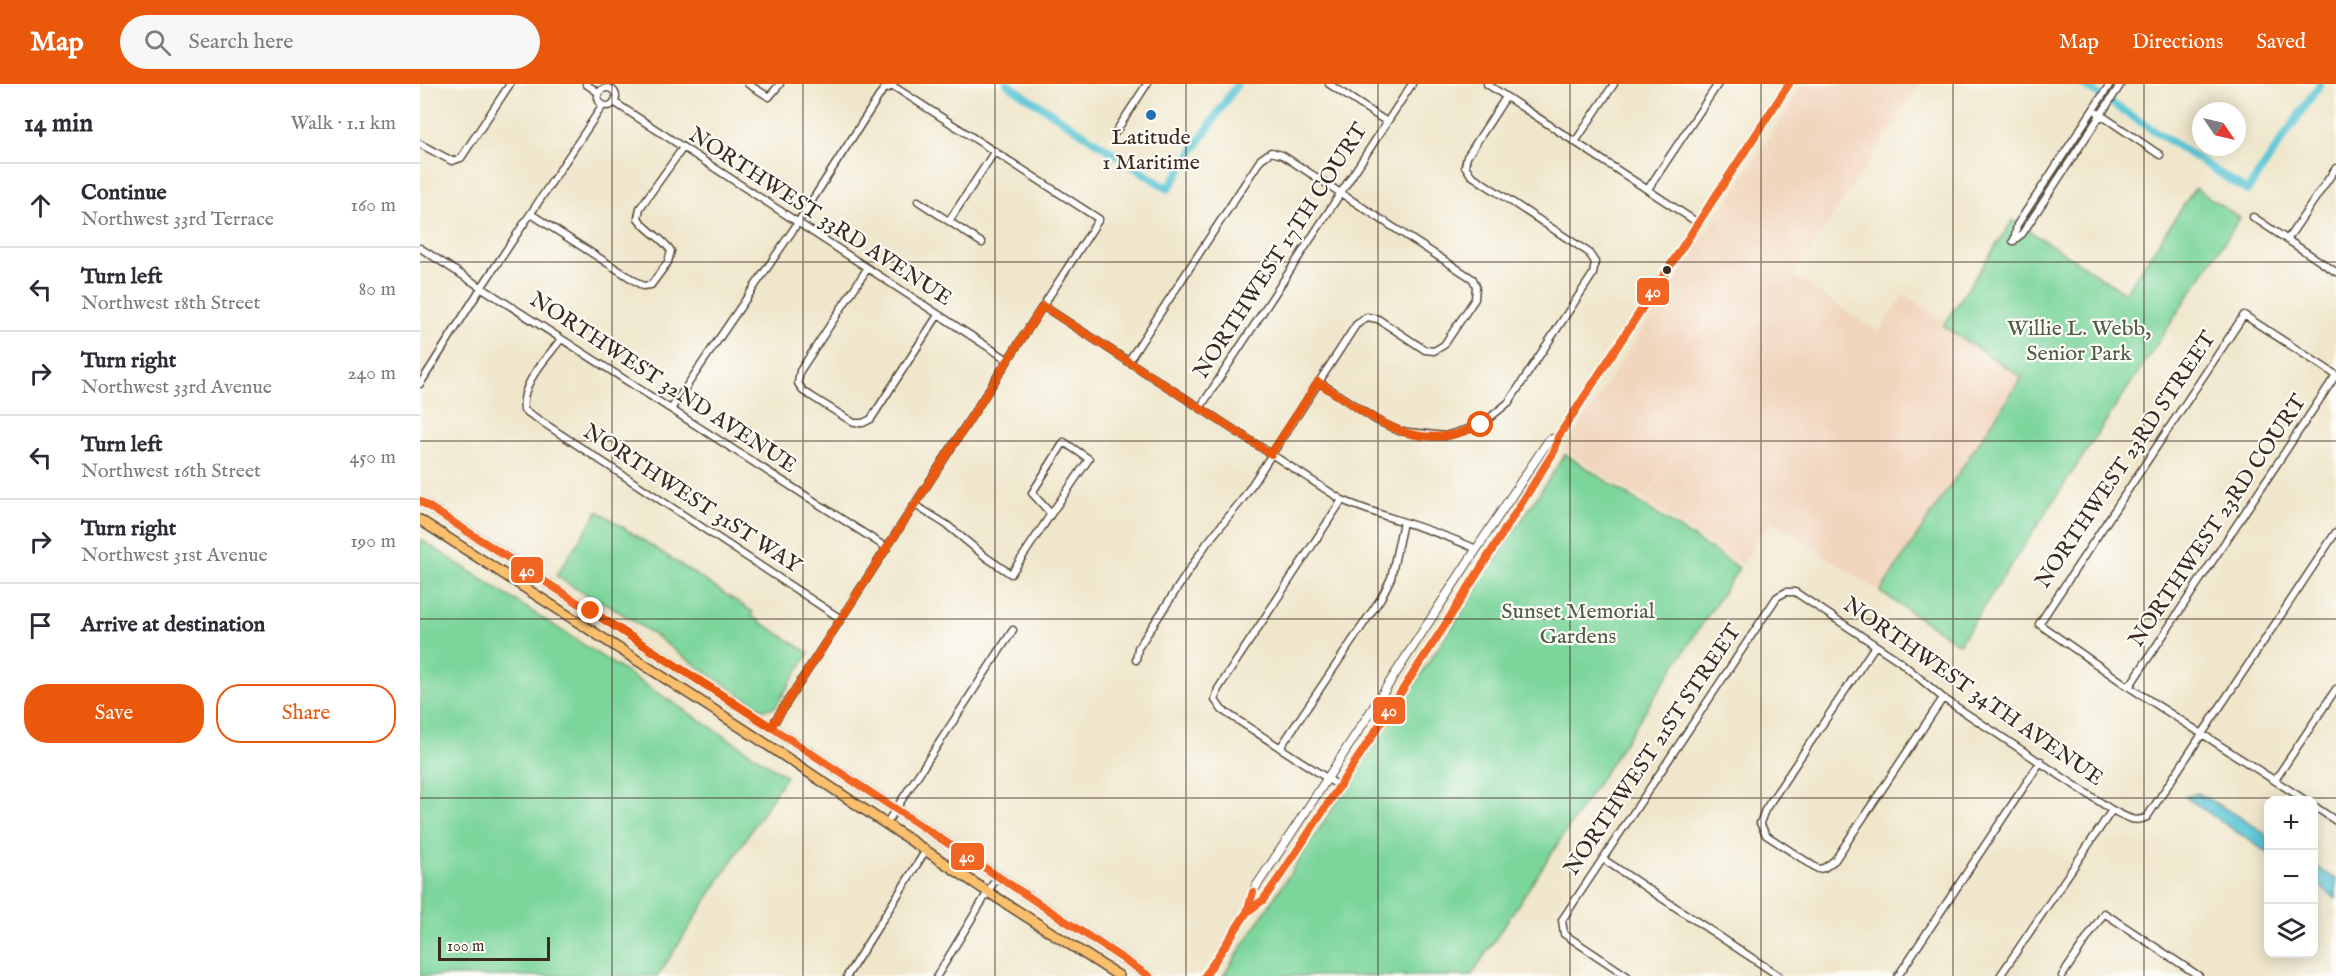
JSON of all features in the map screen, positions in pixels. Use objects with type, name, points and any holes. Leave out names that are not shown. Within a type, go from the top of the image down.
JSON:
[{"type":"main road","points":[[420,501],[771,727],[1149,976]]},
{"type":"main road","points":[[420,520],[1119,976]]},
{"type":"main road","points":[[745,730],[756,732],[771,727]]},
{"type":"street","points":[[420,144],[452,161],[461,158],[510,84]]},
{"type":"street","points":[[586,84],[599,93]]},
{"type":"street","points":[[748,84],[769,97],[780,84]]},
{"type":"street","points":[[1115,133],[1147,84]]},
{"type":"street","points":[[1329,84],[1388,122]]},
{"type":"street","name":"NORTHWEST 17TH COURT","points":[[1200,408],[1412,84]]},
{"type":"street","points":[[1487,84],[1698,223]]},
{"type":"street","points":[[1575,142],[1614,84]]},
{"type":"street","points":[[1648,189],[1718,84]]},
{"type":"street","points":[[1247,912],[1263,900],[1339,786],[1512,520],[1555,450],[1558,437],[1789,84]]},
{"type":"street","points":[[2110,84],[2017,225],[2013,242],[2022,234],[2121,84]]},
{"type":"street","points":[[671,409],[794,230],[796,222],[883,90],[893,86],[1099,219],[771,727]]},
{"type":"street","points":[[614,87],[616,97],[614,102],[610,105],[603,105],[599,101],[599,93],[604,89],[614,87]]},
{"type":"street","points":[[1318,382],[1376,420],[1399,431],[1416,434],[1445,436],[1481,425],[1509,402],[1593,274],[1595,262],[1588,252],[1471,175],[1465,166],[1467,157],[1506,97]]},
{"type":"street","name":"NORTHWEST 33RD AVENUE","points":[[614,102],[682,149],[1008,360]]},
{"type":"street","points":[[420,384],[603,105]]},
{"type":"street","points":[[2093,110],[2160,155]]},
{"type":"street","points":[[531,214],[643,286],[651,285],[668,262],[672,251],[667,244],[644,227],[638,218],[640,208],[682,149]]},
{"type":"street","points":[[949,221],[995,151]]},
{"type":"street","points":[[1128,362],[1262,159],[1271,152],[1282,155],[1473,279],[1476,286],[1475,299],[1444,345],[1434,351],[1425,350],[1378,319],[1367,317],[1356,325],[1242,500],[1207,543],[1144,638],[1138,648],[1136,660]]},
{"type":"street","points":[[2288,240],[2336,168]]},
{"type":"street","points":[[918,201],[982,243]]},
{"type":"street","points":[[2253,217],[2336,272]]},
{"type":"street","name":"NORTHWEST 32ND AVENUE","points":[[420,248],[887,548]]},
{"type":"street","points":[[867,269],[800,371],[798,383],[803,391],[854,423],[863,423],[871,419],[938,315]]},
{"type":"street","points":[[1043,306],[1342,500],[1365,510],[1448,536],[1476,549]]},
{"type":"street","name":"NORTHWEST 23RD STREET","points":[[2129,687],[2039,624],[2244,315],[2336,375]]},
{"type":"street","name":"NORTHWEST 31ST WAY","points":[[561,339],[528,383],[522,397],[524,410],[841,619]]},
{"type":"street","name":"NORTHWEST 23RD COURT","points":[[2129,687],[2336,375]]},
{"type":"street","points":[[1204,976],[1247,912],[1253,891],[1329,779],[1476,549],[1550,440],[1558,437]]},
{"type":"street","points":[[915,505],[947,525],[987,558],[1011,574],[1089,459],[1064,442],[1032,493],[1051,514]]},
{"type":"street","points":[[1339,786],[1222,710],[1215,700],[1218,689],[1342,500]]},
{"type":"street","points":[[1280,748],[1381,598],[1391,578],[1403,522]]},
{"type":"street","points":[[2202,734],[2336,532]]},
{"type":"street","name":"NORTHWEST 34TH AVENUE","points":[[1786,592],[1795,592],[1898,660],[1943,698],[2129,819],[2140,821],[2147,817],[2202,734]]},
{"type":"street","name":"NORTHWEST 21ST STREET","points":[[1627,976],[1564,934],[1562,920],[1777,597],[1786,592]]},
{"type":"street","points":[[886,824],[1012,630]]},
{"type":"street","points":[[1875,645],[1765,810],[1760,823],[1766,835],[1818,869],[1824,868],[1835,860],[1943,698]]},
{"type":"street","points":[[2129,687],[2298,796]]},
{"type":"street","points":[[2275,780],[2336,689]]},
{"type":"street","points":[[1898,976],[2041,761]]},
{"type":"street","points":[[2318,809],[2336,821]]},
{"type":"street","points":[[2000,976],[2112,810]]},
{"type":"street","points":[[847,976],[926,850]]},
{"type":"street","points":[[1603,859],[1779,976]]},
{"type":"street","points":[[937,976],[997,877]]},
{"type":"street","points":[[2062,976],[2104,914],[2199,976]]},
{"type":"shaded area","points":[[1804,84],[1920,84],[1793,276],[1878,332],[1904,294],[1946,322],[1944,326],[2022,377],[1880,592],[1771,520],[1742,565],[1645,501],[1722,384],[1644,500],[1564,449]]},
{"type":"green space","points":[[2090,121],[2091,124],[2039,202],[2037,200]]},
{"type":"green space","name":"Willie L. Webb, Senior Park","points":[[2195,188],[2240,218],[1959,644],[1880,592],[2022,377],[1943,326],[2013,220],[2125,293]]},
{"type":"green space","name":"Sunset Memorial Gardens","points":[[1565,454],[1739,568],[1471,976],[1223,976]]},
{"type":"green space","points":[[598,511],[753,612],[751,616],[809,653],[775,707],[764,710],[609,605],[588,596],[556,576]]},
{"type":"green space","points":[[420,539],[786,776],[658,976],[420,976]]},
{"type":"water","points":[[2197,793],[2247,821],[2264,833],[2264,850],[2185,797]]},
{"type":"water","points":[[2318,868],[2336,879],[2336,898],[2318,886]]},
{"type":"waterway","points":[[1007,84],[1168,189],[1237,84]]},
{"type":"waterway","points":[[2082,84],[2247,191],[2320,84]]},
{"type":"transit line","name":"40","points":[[1247,912],[1263,900],[1285,869],[1443,628],[1555,450],[1558,437],[1789,84]]},
{"type":"transit line","name":"40","points":[[420,501],[771,727],[1149,976]]},
{"type":"transit line","name":"40","points":[[1205,976],[1247,912],[1253,892]]},
{"type":"place","name":"Latitude 1 Maritime","points":[[1151,115]]},
{"type":"route","points":[[591,611],[771,727],[1043,306],[1271,454],[1318,382],[1376,420],[1399,431],[1445,436],[1481,425]]}]
